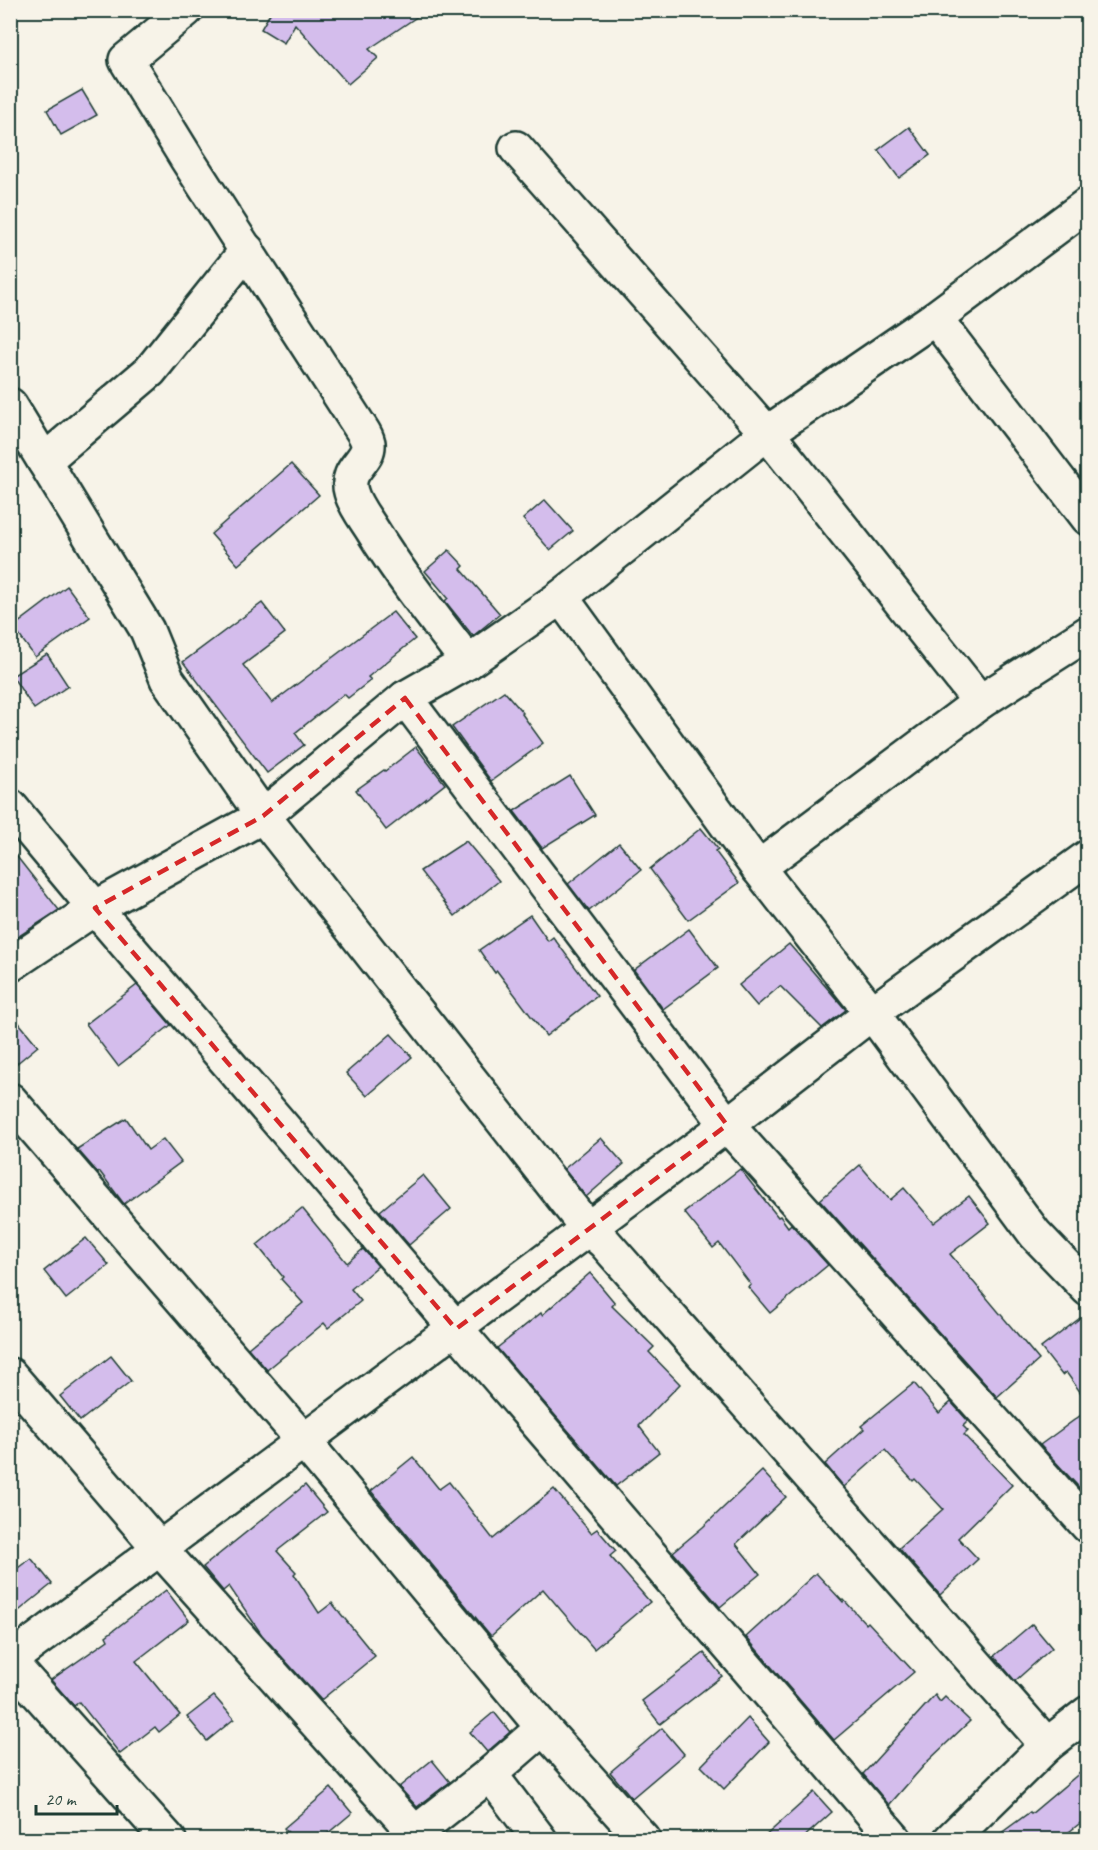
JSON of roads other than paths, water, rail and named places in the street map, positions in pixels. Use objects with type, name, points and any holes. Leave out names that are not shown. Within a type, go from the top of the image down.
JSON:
[{"type":"street","points":[[186,10],[126,60],[187,159],[362,430],[368,443],[366,454],[351,474],[348,483],[351,495],[408,584],[468,662]]},
{"type":"street","points":[[516,148],[767,433],[980,702]]},
{"type":"street","points":[[10,965],[95,908],[263,816],[405,698],[468,662],[561,597],[767,433],[935,318],[1088,204]]},
{"type":"street","points":[[44,461],[150,371],[247,250]]},
{"type":"street","points":[[935,318],[1088,518]]},
{"type":"street","points":[[10,405],[147,630],[166,679],[263,816],[587,1228],[604,1242],[1047,1745]]},
{"type":"street","points":[[561,597],[758,868],[872,1013],[1035,1234],[1088,1289]]},
{"type":"street","points":[[758,868],[980,702],[1088,633]]},
{"type":"street","points":[[405,698],[727,1125],[1088,1527]]},
{"type":"street","points":[[10,806],[95,908],[895,1839]]},
{"type":"street","points":[[169,1839],[10,1661],[303,1440],[456,1329],[872,1013],[1088,858]]},
{"type":"street","points":[[10,1100],[303,1440],[543,1728],[644,1839]]},
{"type":"street","points":[[10,1375],[410,1836],[543,1728]]},
{"type":"street","points":[[950,1839],[1047,1745],[1088,1713]]},
{"type":"street","points":[[489,1774],[540,1839]]}]
